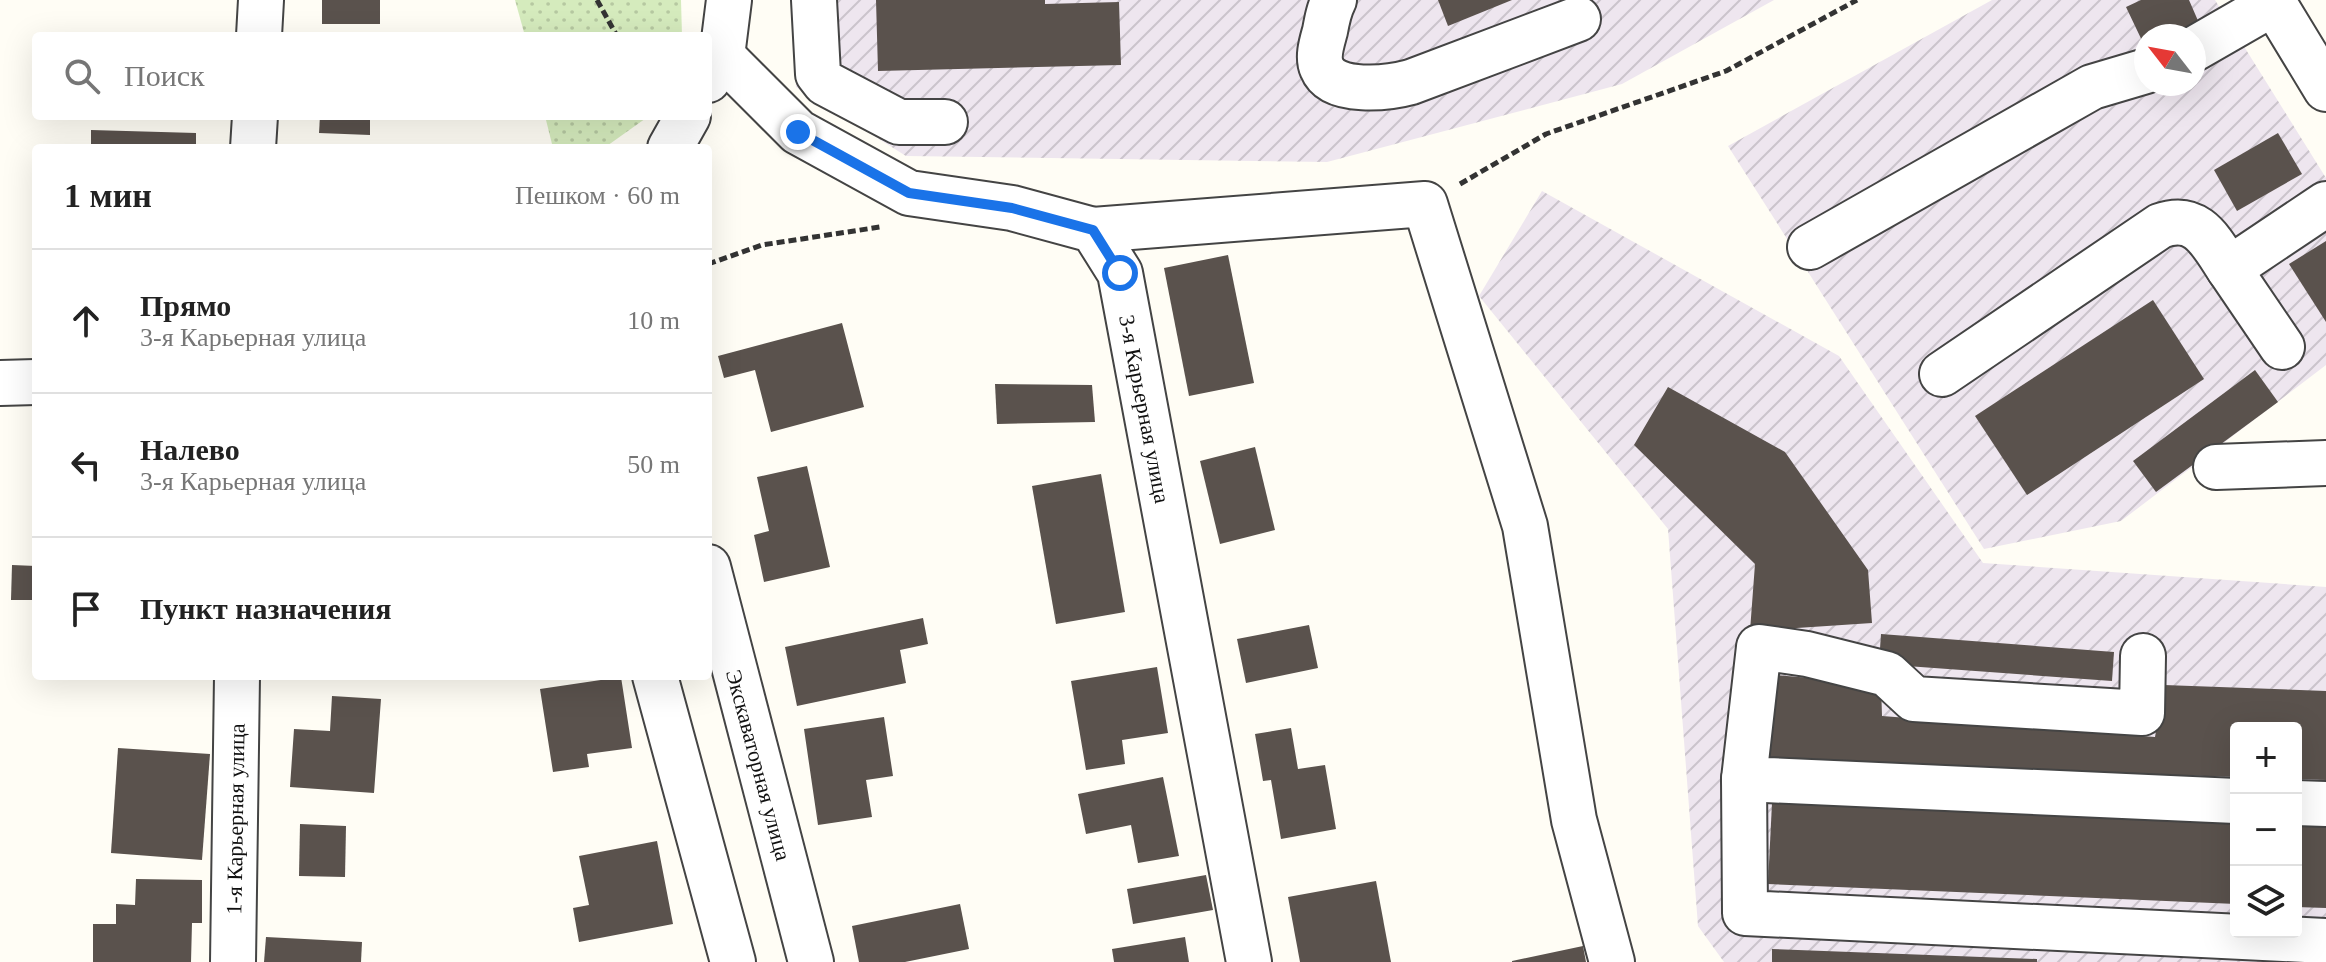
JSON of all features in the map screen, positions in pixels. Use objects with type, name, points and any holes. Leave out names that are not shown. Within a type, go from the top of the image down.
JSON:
[{"type":"street","points":[[259,32],[261,0]]},
{"type":"street","points":[[729,0],[715,68],[798,132],[909,193],[1012,208],[1093,230],[1425,204],[1525,526],[1574,820],[1612,962]]},
{"type":"street","points":[[814,0],[818,74],[825,83],[899,122],[945,122]]},
{"type":"street","points":[[1334,0],[1321,47],[1320,67],[1328,78],[1363,88],[1383,89],[1411,82],[1578,19]]},
{"type":"street","points":[[2206,42],[2273,2],[2326,89]]},
{"type":"street","points":[[1810,247],[2092,87],[2134,75]]},
{"type":"street","points":[[253,144],[255,120]]},
{"type":"street","points":[[672,144],[686,120]]},
{"type":"street","points":[[2229,269],[2326,204]]},
{"type":"street","points":[[1942,374],[2160,226],[2176,220],[2191,224],[2206,234],[2282,347]]},
{"type":"street","name":"3-я Карьерная улица","points":[[1093,230],[1120,273],[1249,962]]},
{"type":"street","points":[[0,383],[32,382]]},
{"type":"street","points":[[2216,467],[2326,463]]},
{"type":"street","name":"Экскаваторная улица","points":[[712,582],[811,962]]},
{"type":"street","points":[[2143,656],[2142,713],[1914,699],[1887,674],[1807,654],[1759,647],[1744,779],[1745,913],[2326,941]]},
{"type":"street","name":"1-я Карьерная улица","points":[[233,962],[237,680]]},
{"type":"street","points":[[656,680],[733,962]]},
{"type":"street","points":[[1744,779],[2230,801]]},
{"type":"street","points":[[2302,803],[2326,804]]},
{"type":"path","points":[[597,0],[615,32]]},
{"type":"path","points":[[1425,204],[1546,134],[1726,71],[1857,0]]},
{"type":"path","points":[[712,263],[762,245],[887,226]]},
{"type":"shaded area","points":[[793,0],[1774,0],[1622,84],[1327,162],[906,156],[796,87]]},
{"type":"shaded area","points":[[1992,0],[2215,0],[2326,178],[2326,365],[2121,521],[1984,549],[1728,146]]},
{"type":"shaded area","points":[[1542,191],[1839,356],[1983,563],[2326,587],[2326,962],[1724,962],[1698,926],[1668,529],[1479,296]]},
{"type":"green space","points":[[515,0],[681,0],[682,32],[524,32]]},
{"type":"green space","points":[[546,120],[643,120],[610,144],[552,144]]},
{"type":"building","points":[[322,0],[380,0],[380,24],[322,24]]},
{"type":"building","points":[[876,0],[1045,0],[1045,4],[1119,2],[1121,65],[878,71]]},
{"type":"building","points":[[1438,0],[1512,0],[1448,26]]},
{"type":"building","points":[[2141,0],[2189,0],[2199,23],[2134,24],[2126,7]]},
{"type":"building","points":[[320,120],[370,120],[370,135],[319,133]]},
{"type":"building","points":[[91,130],[196,133],[196,144],[91,144]]},
{"type":"building","points":[[2278,133],[2302,174],[2237,211],[2214,170]]},
{"type":"building","points":[[2326,241],[2326,322],[2289,264]]},
{"type":"building","points":[[1228,255],[1254,383],[1189,396],[1164,268]]},
{"type":"building","points":[[2153,300],[2204,379],[2027,495],[1975,416]]},
{"type":"building","points":[[842,323],[864,407],[771,432],[755,370],[724,378],[718,356]]},
{"type":"building","points":[[2255,370],[2278,402],[2156,492],[2133,461]]},
{"type":"building","points":[[995,384],[1092,385],[1095,422],[997,424]]},
{"type":"building","points":[[1668,387],[1785,452],[1868,570],[1872,623],[1750,631],[1755,564],[1634,445]]},
{"type":"building","points":[[1255,447],[1275,530],[1220,544],[1200,461]]},
{"type":"building","points":[[807,466],[830,567],[764,582],[754,535],[769,531],[757,477]]},
{"type":"building","points":[[1101,474],[1125,612],[1056,624],[1032,486]]},
{"type":"building","points":[[12,565],[32,566],[32,600],[11,600]]},
{"type":"building","points":[[923,618],[928,644],[900,650],[906,683],[797,706],[785,647]]},
{"type":"building","points":[[1309,625],[1318,668],[1246,683],[1237,639]]},
{"type":"building","points":[[1881,634],[2114,652],[2112,681],[1879,664]]},
{"type":"building","points":[[1157,667],[1168,733],[1122,740],[1125,764],[1086,770],[1071,681]]},
{"type":"building","points":[[1776,675],[1881,684],[1882,716],[2155,737],[2164,685],[2326,691],[2326,780],[2302,779],[2302,722],[2230,722],[2230,777],[1769,762]]},
{"type":"building","points":[[621,680],[632,748],[587,754],[589,767],[553,772],[540,689]]},
{"type":"building","points":[[332,696],[381,699],[374,793],[290,787],[294,729],[330,731]]},
{"type":"building","points":[[884,717],[893,776],[866,780],[872,817],[818,825],[804,729]]},
{"type":"building","points":[[1291,728],[1298,769],[1325,765],[1336,829],[1281,839],[1271,780],[1263,781],[1255,734]]},
{"type":"building","points":[[118,748],[210,754],[202,860],[111,853]]},
{"type":"building","points":[[1163,777],[1179,856],[1138,863],[1131,825],[1086,834],[1078,794]]},
{"type":"building","points":[[1772,803],[2230,823],[2230,904],[1768,884]]},
{"type":"building","points":[[300,824],[346,826],[345,877],[299,876]]},
{"type":"building","points":[[2302,826],[2326,827],[2326,908],[2302,907]]},
{"type":"building","points":[[657,841],[673,924],[579,942],[573,908],[589,905],[579,856]]},
{"type":"building","points":[[1206,875],[1213,910],[1133,924],[1127,889]]},
{"type":"building","points":[[136,879],[202,880],[202,923],[192,923],[191,962],[93,962],[93,924],[116,924],[116,904],[135,905]]},
{"type":"building","points":[[1376,881],[1391,962],[1300,962],[1288,897]]},
{"type":"building","points":[[960,904],[969,949],[905,962],[859,962],[852,926]]},
{"type":"building","points":[[266,937],[362,942],[361,962],[264,962]]},
{"type":"building","points":[[1185,937],[1189,962],[1114,962],[1112,949]]},
{"type":"building","points":[[1583,946],[1586,962],[1512,962],[1512,961]]},
{"type":"building","points":[[1772,949],[2037,959],[2037,962],[1772,962]]},
{"type":"route","points":[[798,132],[909,193],[1012,208],[1093,230],[1120,273]]}]
